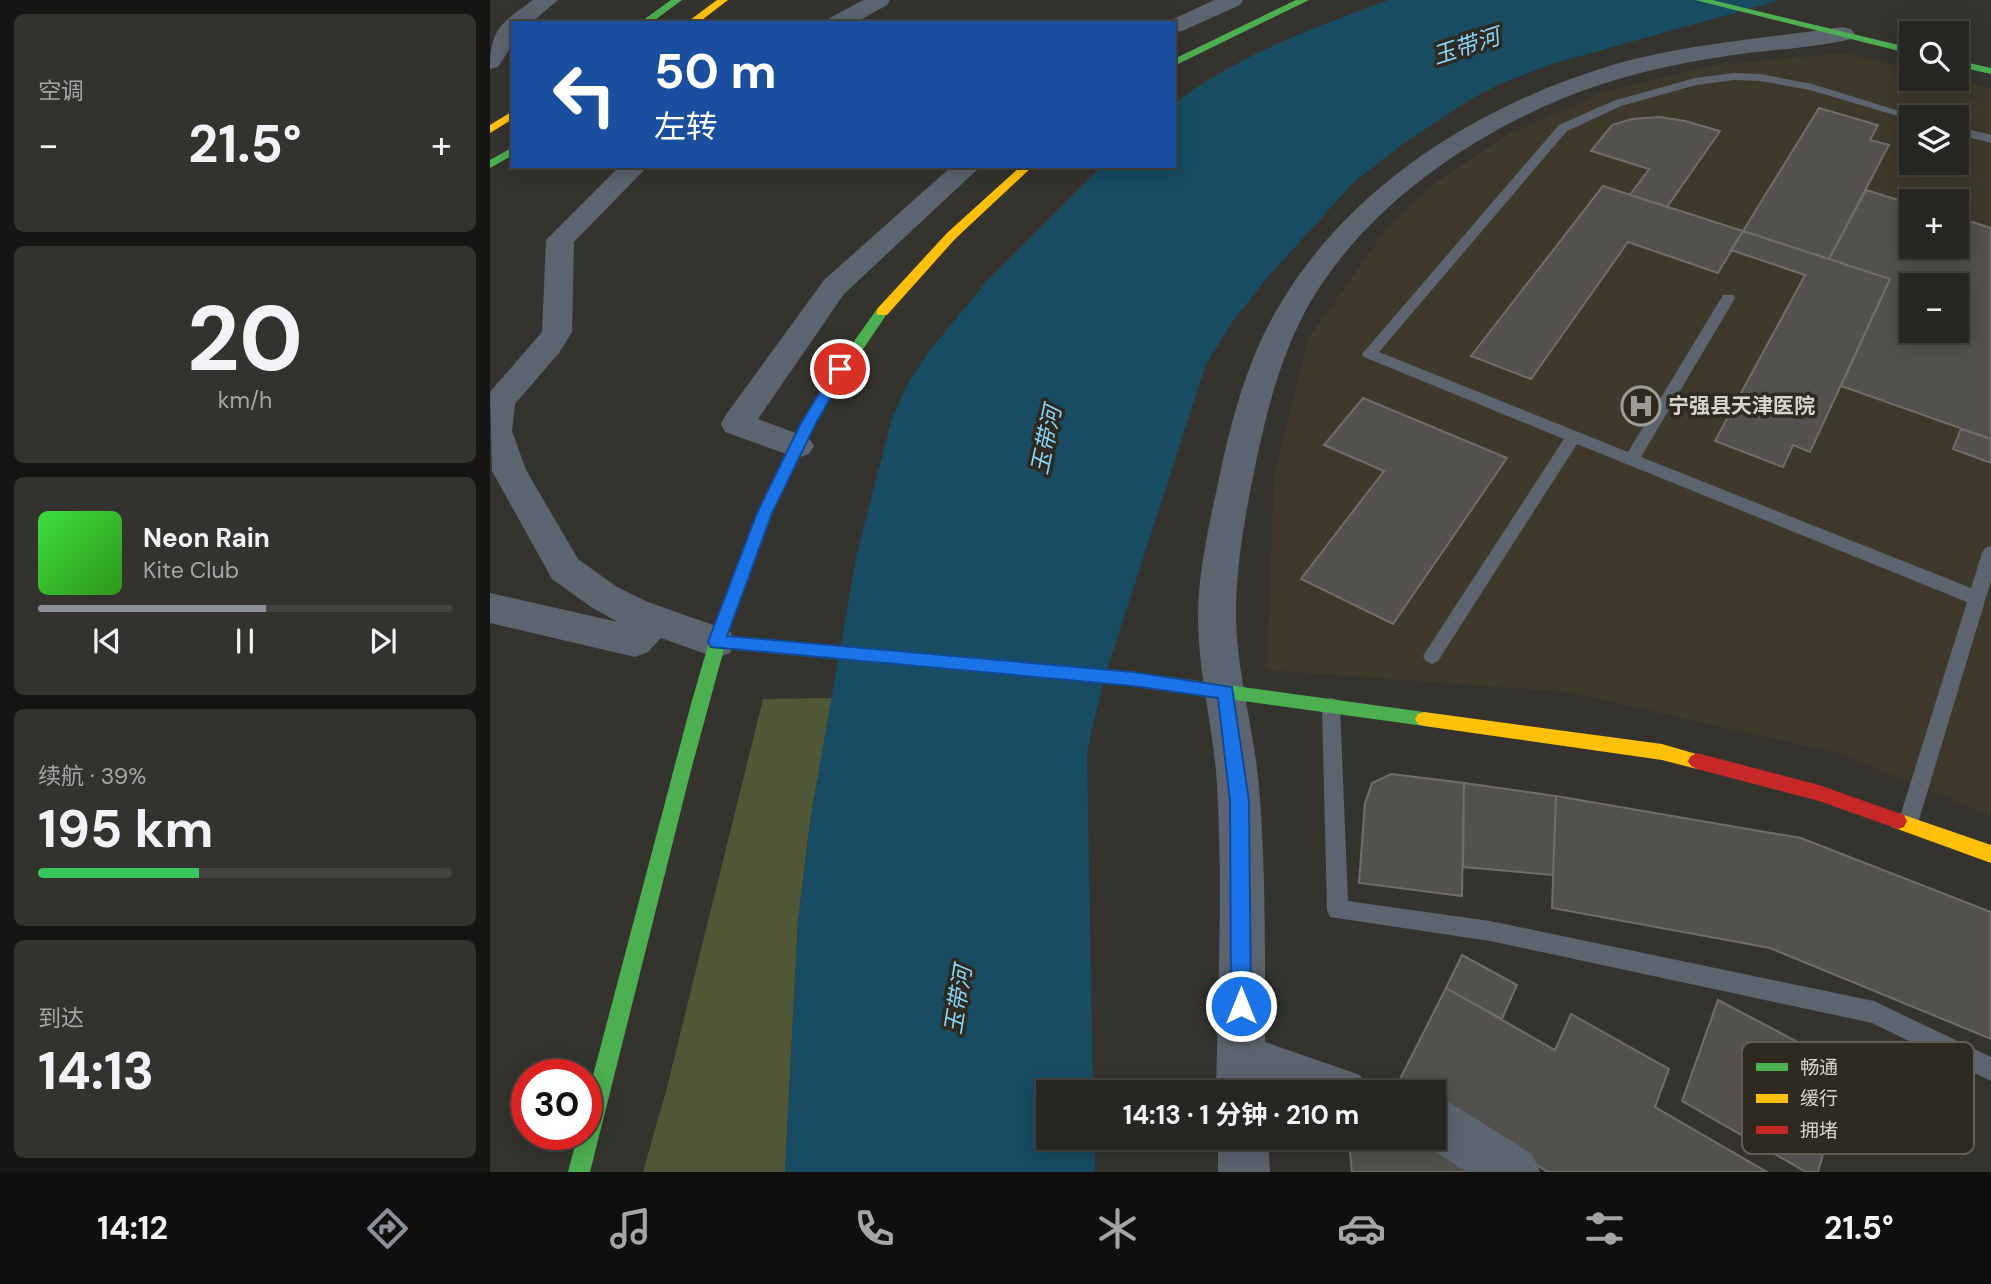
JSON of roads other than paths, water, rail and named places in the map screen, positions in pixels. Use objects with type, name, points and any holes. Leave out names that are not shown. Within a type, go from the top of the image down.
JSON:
[{"type":"main road","points":[[647,21],[677,0]]},
{"type":"main road","points":[[694,21],[723,0]]},
{"type":"main road","points":[[1176,62],[1304,0]]},
{"type":"main road","points":[[1700,0],[1899,48]]},
{"type":"main road","points":[[1969,66],[1991,71]]},
{"type":"main road","points":[[490,130],[511,115]]},
{"type":"main road","points":[[490,165],[511,150]]},
{"type":"main road","points":[[579,1172],[680,774],[717,642],[765,513],[797,446],[840,369],[875,321],[938,249],[1026,168]]},
{"type":"main road","points":[[717,642],[1133,679],[1662,752],[1819,793],[1991,854]]},
{"type":"street","points":[[516,17],[547,0]]},
{"type":"street","points":[[842,21],[879,0]]},
{"type":"street","points":[[1176,25],[1232,0]]},
{"type":"street","points":[[490,62],[511,26]]},
{"type":"street","points":[[1271,1080],[1241,1075],[1240,801],[1217,619],[1222,548],[1241,451],[1258,389],[1278,337],[1298,298],[1338,245],[1384,199],[1447,151],[1507,114],[1558,92],[1653,62],[1843,34]]},
{"type":"street","points":[[633,168],[560,240],[556,332],[548,346],[500,383],[496,431],[509,471],[565,569],[604,597],[654,620],[717,642]]},
{"type":"street","points":[[797,446],[737,424],[834,287],[966,168]]},
{"type":"street","points":[[490,608],[635,641],[654,620]]},
{"type":"street","points":[[1446,1129],[1514,1172]]},
{"type":"street","points":[[1243,1150],[1244,1172]]},
{"type":"lane","points":[[1899,113],[1777,79],[1744,77],[1710,79],[1604,107],[1563,128],[1369,354],[1977,598]]},
{"type":"lane","points":[[1969,133],[1991,139]]},
{"type":"lane","points":[[1632,460],[1728,298]]},
{"type":"lane","points":[[1432,656],[1574,436]]},
{"type":"lane","points":[[1908,823],[1991,554]]},
{"type":"lane","points":[[1331,706],[1338,910],[1490,931],[1874,1012],[1936,1042]]},
{"type":"lane","points":[[1974,1061],[1991,1069]]},
{"type":"water","name":"玉带河","points":[[1388,0],[1781,0],[1552,64],[1502,83],[1471,99],[1400,146],[1354,182],[1266,279],[1231,324],[1206,364],[1103,682],[1087,752],[1093,1080],[1036,1080],[1036,1150],[1095,1150],[1095,1172],[785,1172],[798,921],[811,815],[857,553],[892,418],[907,385],[930,350],[988,280],[1100,168],[1176,168],[1176,103],[1223,71],[1277,44]]},
{"type":"place","name":"宁强县天津医院","points":[[1641,406]]}]
